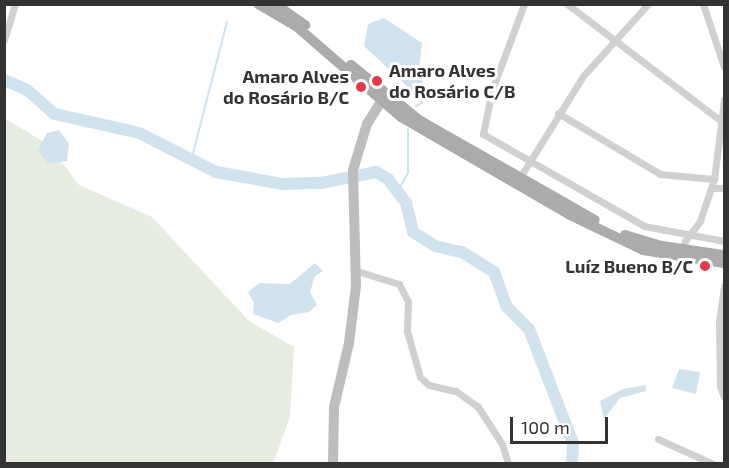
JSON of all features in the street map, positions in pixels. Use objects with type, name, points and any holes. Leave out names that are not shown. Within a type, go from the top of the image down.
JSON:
[{"type":"main road","points":[[258,4],[296,26],[415,126],[518,181],[630,246],[683,253],[724,255]]},
{"type":"main road","points":[[275,4],[300,21],[382,98]]},
{"type":"main road","points":[[683,253],[724,263]]},
{"type":"street","points":[[4,40],[15,4]]},
{"type":"street","points":[[524,4],[492,90],[483,134],[528,162],[644,226],[724,241]]},
{"type":"street","points":[[567,4],[721,122]]},
{"type":"street","points":[[518,181],[583,76],[648,4]]},
{"type":"street","points":[[703,4],[724,67]]},
{"type":"street","points":[[333,464],[334,407],[349,343],[357,271],[352,194],[353,170],[364,133],[382,98]]},
{"type":"street","points":[[683,253],[700,221],[721,162],[721,122],[724,100]]},
{"type":"street","points":[[558,113],[660,174],[714,179]]},
{"type":"street","points":[[711,188],[724,188]]},
{"type":"street","points":[[357,271],[399,284],[408,302],[407,332],[420,377],[429,386],[456,391],[478,407],[502,444],[508,464]]},
{"type":"street","points":[[724,286],[719,321],[720,386],[724,397]]},
{"type":"street","points":[[657,440],[713,464]]},
{"type":"shaded area","points":[[4,118],[49,145],[79,185],[152,217],[249,321],[294,347],[290,417],[273,463],[5,463]]},
{"type":"water","points":[[384,18],[422,43],[419,72],[425,89],[422,93],[410,89],[364,46],[368,24]]},
{"type":"water","points":[[59,130],[69,144],[67,161],[48,163],[38,150],[47,133]]},
{"type":"water","points":[[315,263],[323,271],[315,276],[310,292],[317,305],[309,312],[291,315],[278,323],[253,314],[254,303],[248,292],[259,283],[290,284]]},
{"type":"water","points":[[679,369],[700,372],[696,394],[672,388]]},
{"type":"water","points":[[646,385],[646,391],[620,398],[604,419],[600,401],[623,389]]},
{"type":"waterway","points":[[191,161],[227,22]]},
{"type":"waterway","points":[[4,80],[27,90],[55,114],[139,133],[216,172],[283,184],[321,183],[376,172],[388,179],[406,203],[413,232],[435,246],[462,252],[494,272],[507,307],[529,329],[573,443],[572,464]]},
{"type":"waterway","points":[[416,106],[422,103],[425,89]]},
{"type":"waterway","points":[[398,191],[408,173],[408,129]]},
{"type":"place","name":"Amaro Alves do Rosário C/B","points":[[377,81]]},
{"type":"place","name":"Amaro Alves do Rosário B/C","points":[[361,87]]},
{"type":"place","name":"Luíz Bueno B/C","points":[[705,266]]}]
